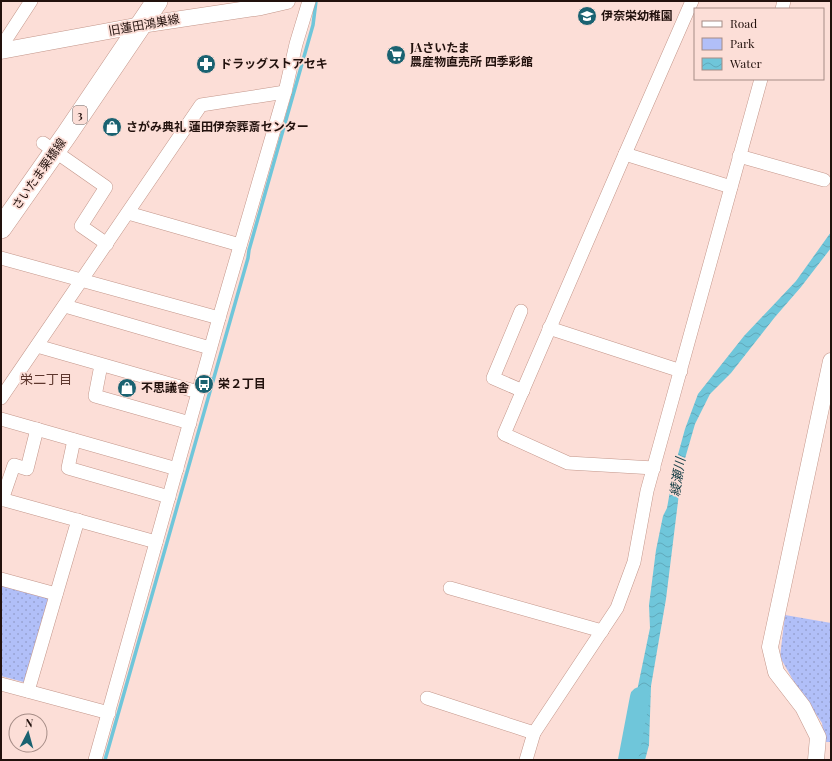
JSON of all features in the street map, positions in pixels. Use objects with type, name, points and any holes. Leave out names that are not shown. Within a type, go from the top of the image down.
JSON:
[{"type":"main road","name":"さいたま栗橋線","points":[[131,27],[141,1]]},
{"type":"main road","name":"さいたま栗橋線","points":[[1,228],[48,148],[131,27],[157,1]]},
{"type":"main road","name":"さいたま栗橋線","points":[[1,203],[48,148]]},
{"type":"street","points":[[1,47],[32,1]]},
{"type":"street","name":"旧蓮田鴻巣線","points":[[1,51],[131,27],[261,7],[287,1]]},
{"type":"street","points":[[95,760],[210,348],[285,92],[296,44],[309,1]]},
{"type":"street","points":[[654,468],[568,463],[504,434],[624,154],[692,1]]},
{"type":"street","points":[[526,760],[534,733],[617,608],[634,562],[647,491],[761,80]]},
{"type":"street","points":[[1,398],[201,104],[285,92]]},
{"type":"street","points":[[48,148],[106,187],[81,226],[107,244]]},
{"type":"street","points":[[624,154],[731,187]]},
{"type":"street","points":[[739,156],[824,180]]},
{"type":"street","points":[[128,213],[240,245]]},
{"type":"street","points":[[1,258],[219,318]]},
{"type":"street","points":[[65,306],[210,348]]},
{"type":"street","points":[[520,311],[493,378],[523,391]]},
{"type":"street","points":[[549,328],[681,371]]},
{"type":"street","points":[[37,346],[198,392]]},
{"type":"street","points":[[816,760],[818,737],[803,707],[776,672],[770,647],[831,361]]},
{"type":"street","points":[[101,365],[95,396],[190,423]]},
{"type":"street","points":[[1,419],[177,469]]},
{"type":"street","points":[[37,429],[27,469],[14,465],[2,500],[156,542]]},
{"type":"street","points":[[74,440],[68,468],[169,497]]},
{"type":"street","points":[[28,691],[78,520]]},
{"type":"street","points":[[1,579],[56,594]]},
{"type":"street","points":[[450,588],[602,631]]},
{"type":"street","points":[[1,684],[108,713]]},
{"type":"street","points":[[427,698],[534,733]]},
{"type":"green space","points":[[1,585],[50,598],[27,683],[1,676]]},
{"type":"green space","points":[[785,615],[831,623],[831,742],[825,742],[822,723],[793,680],[780,657]]},
{"type":"water","points":[[831,232],[831,248],[731,373],[710,394],[695,424],[682,469],[666,599],[651,686],[649,745],[645,760],[631,760],[637,691],[650,628],[649,605],[656,550],[663,516],[667,508],[674,469],[685,429],[698,394],[744,336],[796,281]]},
{"type":"waterway","points":[[105,760],[313,25],[316,1]]},
{"type":"waterway","name":"綾瀬川","points":[[628,760],[640,697]]},
{"type":"place","name":"伊奈栄幼稚園","points":[[587,16]]},
{"type":"place","name":"JAさいたま 農産物直売所 四季彩館","points":[[396,55]]},
{"type":"place","name":"ドラッグストアセキ","points":[[206,64]]},
{"type":"place","name":"さがみ典礼 蓮田伊奈葬斎センター","points":[[112,127]]},
{"type":"place","name":"栄２丁目","points":[[204,384]]},
{"type":"place","name":"不思議舎","points":[[127,388]]},
{"type":"district","name":"栄二丁目","points":[[46,379]]}]
